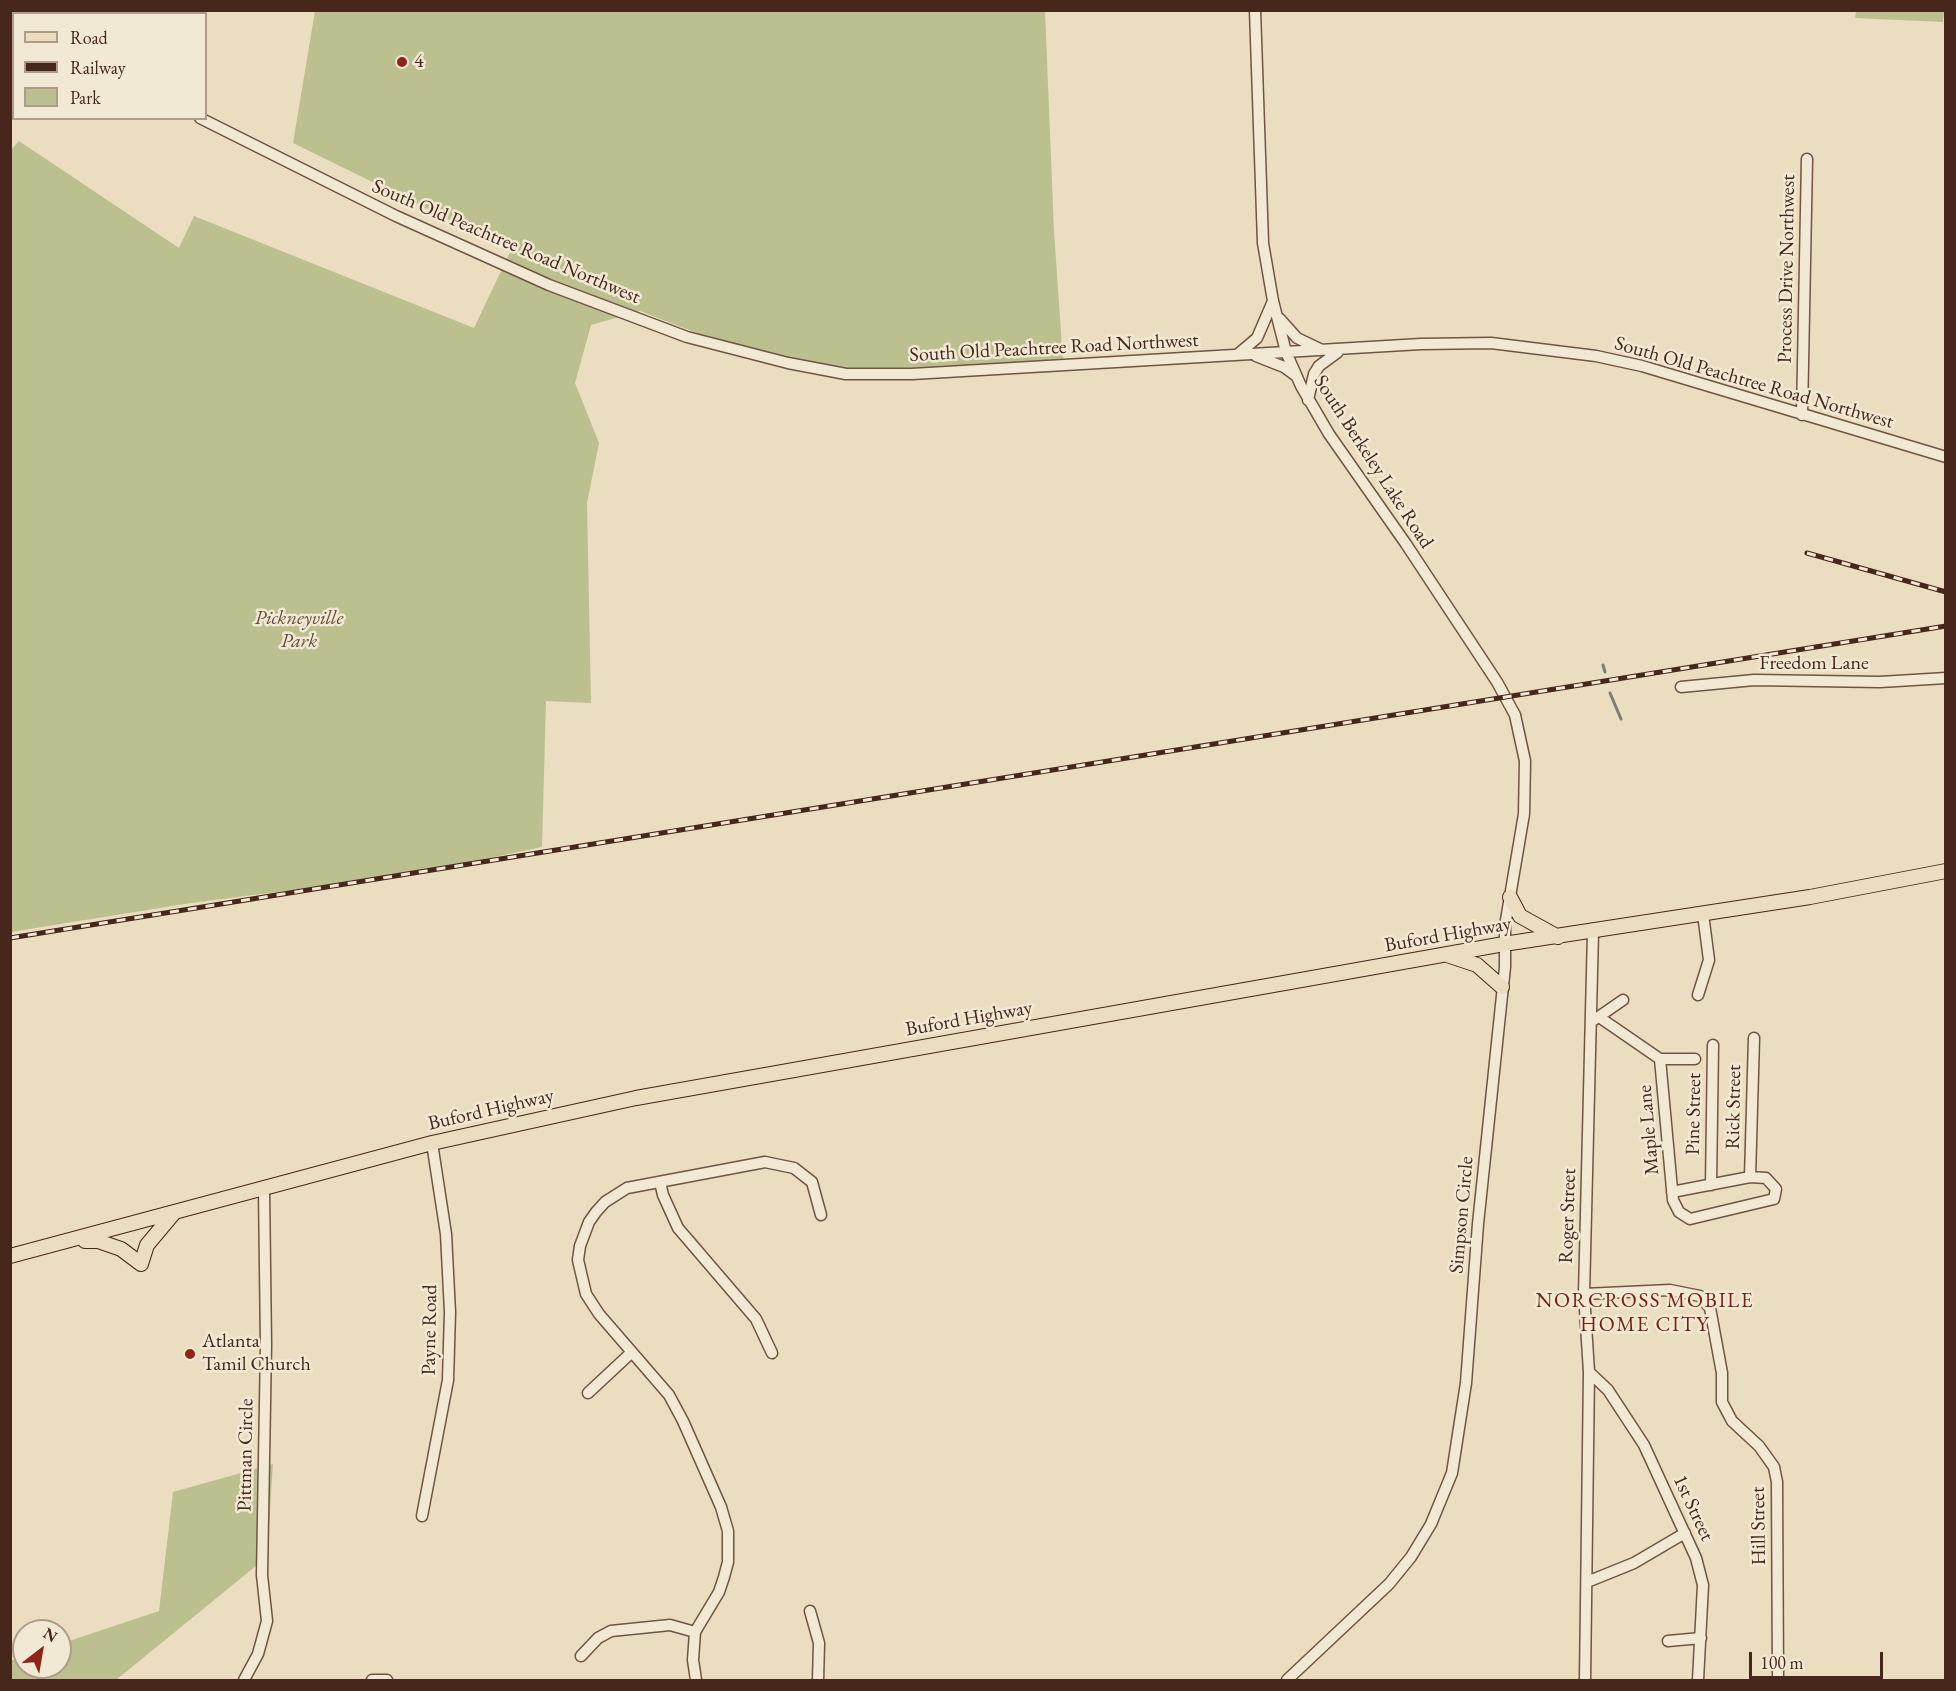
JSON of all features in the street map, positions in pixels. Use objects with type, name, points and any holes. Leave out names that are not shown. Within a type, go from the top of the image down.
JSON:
[{"type":"main road","name":"Buford Highway","points":[[10,1256],[264,1190],[432,1143],[636,1098],[1504,944],[1703,914],[1946,871]]},
{"type":"main road","points":[[1510,897],[1520,916],[1558,937]]},
{"type":"main road","points":[[1445,955],[1477,965],[1502,987]]},
{"type":"main road","points":[[69,1241],[98,1241],[121,1249],[141,1264],[147,1245],[173,1214]]},
{"type":"street","name":"South Berkeley Lake Road","points":[[1255,10],[1263,243],[1274,307],[1286,352],[1308,400],[1335,443],[1406,544],[1504,697]]},
{"type":"street","name":"South Old Peachtree Road Northwest","points":[[204,120],[396,216],[549,285],[687,337],[788,363],[846,374],[912,374],[1286,352],[1339,351],[1421,344],[1491,343],[1553,350],[1642,366],[1946,457]]},
{"type":"street","name":"Process Drive Northwest","points":[[1802,415],[1807,159]]},
{"type":"street","points":[[1238,355],[1257,338],[1274,307],[1297,338],[1326,351]]},
{"type":"street","points":[[1308,400],[1314,374],[1319,366],[1339,351]]},
{"type":"street","points":[[1253,354],[1284,367],[1296,376]]},
{"type":"street","name":"Freedom Lane","points":[[1682,687],[1754,680],[1870,682],[1946,678]]},
{"type":"street","name":"Simpson Circle","points":[[1287,1680],[1389,1584],[1412,1557],[1431,1524],[1452,1473],[1466,1383],[1504,944],[1524,814],[1525,761],[1515,715],[1504,697]]},
{"type":"street","points":[[1698,995],[1709,960],[1703,914]]},
{"type":"street","name":"Roger Street","points":[[1585,1680],[1589,1372],[1584,1294],[1595,1019],[1593,932]]},
{"type":"street","points":[[1595,1019],[1623,1000]]},
{"type":"street","name":"Maple Lane","points":[[1595,1019],[1660,1059],[1672,1192],[1750,1177]]},
{"type":"street","name":"Rick Street","points":[[1750,1177],[1754,1038]]},
{"type":"street","name":"Pine Street","points":[[1711,1185],[1713,1045]]},
{"type":"street","points":[[1660,1059],[1695,1059]]},
{"type":"street","name":"Payne Road","points":[[422,1516],[448,1380],[450,1312],[446,1234],[432,1143]]},
{"type":"street","points":[[696,1680],[693,1660],[695,1632],[719,1592],[724,1577],[728,1562],[728,1531],[721,1507],[683,1420],[669,1395],[598,1314],[586,1294],[578,1260],[580,1246],[589,1222],[605,1202],[627,1188],[765,1162],[794,1168],[812,1182],[821,1215]]},
{"type":"street","points":[[1672,1192],[1679,1212],[1690,1219],[1774,1198],[1776,1188],[1774,1183],[1766,1178],[1750,1177]]},
{"type":"street","points":[[660,1182],[663,1195],[678,1228],[756,1319],[772,1353]]},
{"type":"street","name":"Pittman Circle","points":[[244,1680],[258,1654],[267,1621],[262,1575],[266,1345],[264,1190]]},
{"type":"street","name":"Hill Street","points":[[1584,1294],[1670,1290],[1700,1296],[1710,1308],[1722,1373],[1722,1402],[1732,1421],[1759,1446],[1774,1467],[1777,1482],[1778,1680]]},
{"type":"street","points":[[588,1393],[632,1352]]},
{"type":"street","name":"1st Street","points":[[1589,1372],[1608,1390],[1644,1445],[1696,1558],[1703,1584],[1698,1680]]},
{"type":"street","points":[[1587,1582],[1634,1563],[1685,1533]]},
{"type":"street","points":[[810,1611],[819,1643],[818,1680]]},
{"type":"street","points":[[580,1656],[598,1638],[610,1631],[670,1624],[695,1632]]},
{"type":"street","points":[[1668,1641],[1701,1638]]},
{"type":"street","points":[[372,1680],[387,1680]]},
{"type":"green space","name":"Pickneyville Park","points":[[315,11],[1045,11],[1054,231],[1063,361],[938,370],[864,370],[827,366],[755,350],[702,335],[640,311],[591,325],[575,383],[599,443],[587,503],[591,703],[546,701],[542,847],[408,875],[191,903],[11,932],[10,151],[19,141],[179,248],[194,216],[474,328],[511,250],[293,143]]},
{"type":"green space","points":[[1856,11],[1944,11],[1943,22],[1855,18]]},
{"type":"green space","points":[[273,1464],[267,1557],[116,1680],[11,1680],[10,1661],[12,1660],[12,1679],[72,1679],[72,1640],[159,1611],[173,1492]]},
{"type":"waterway","points":[[1603,665],[1605,672]]},
{"type":"waterway","points":[[1610,693],[1621,719]]},
{"type":"railway","points":[[1807,553],[1946,592]]},
{"type":"railway","points":[[10,938],[1946,626]]},
{"type":"place","name":"4","points":[[402,62]]},
{"type":"place","name":"Atlanta Tamil Church","points":[[190,1354]]},
{"type":"district","name":"NORCROSS MOBILE HOME CITY","points":[[1645,1313]]}]
